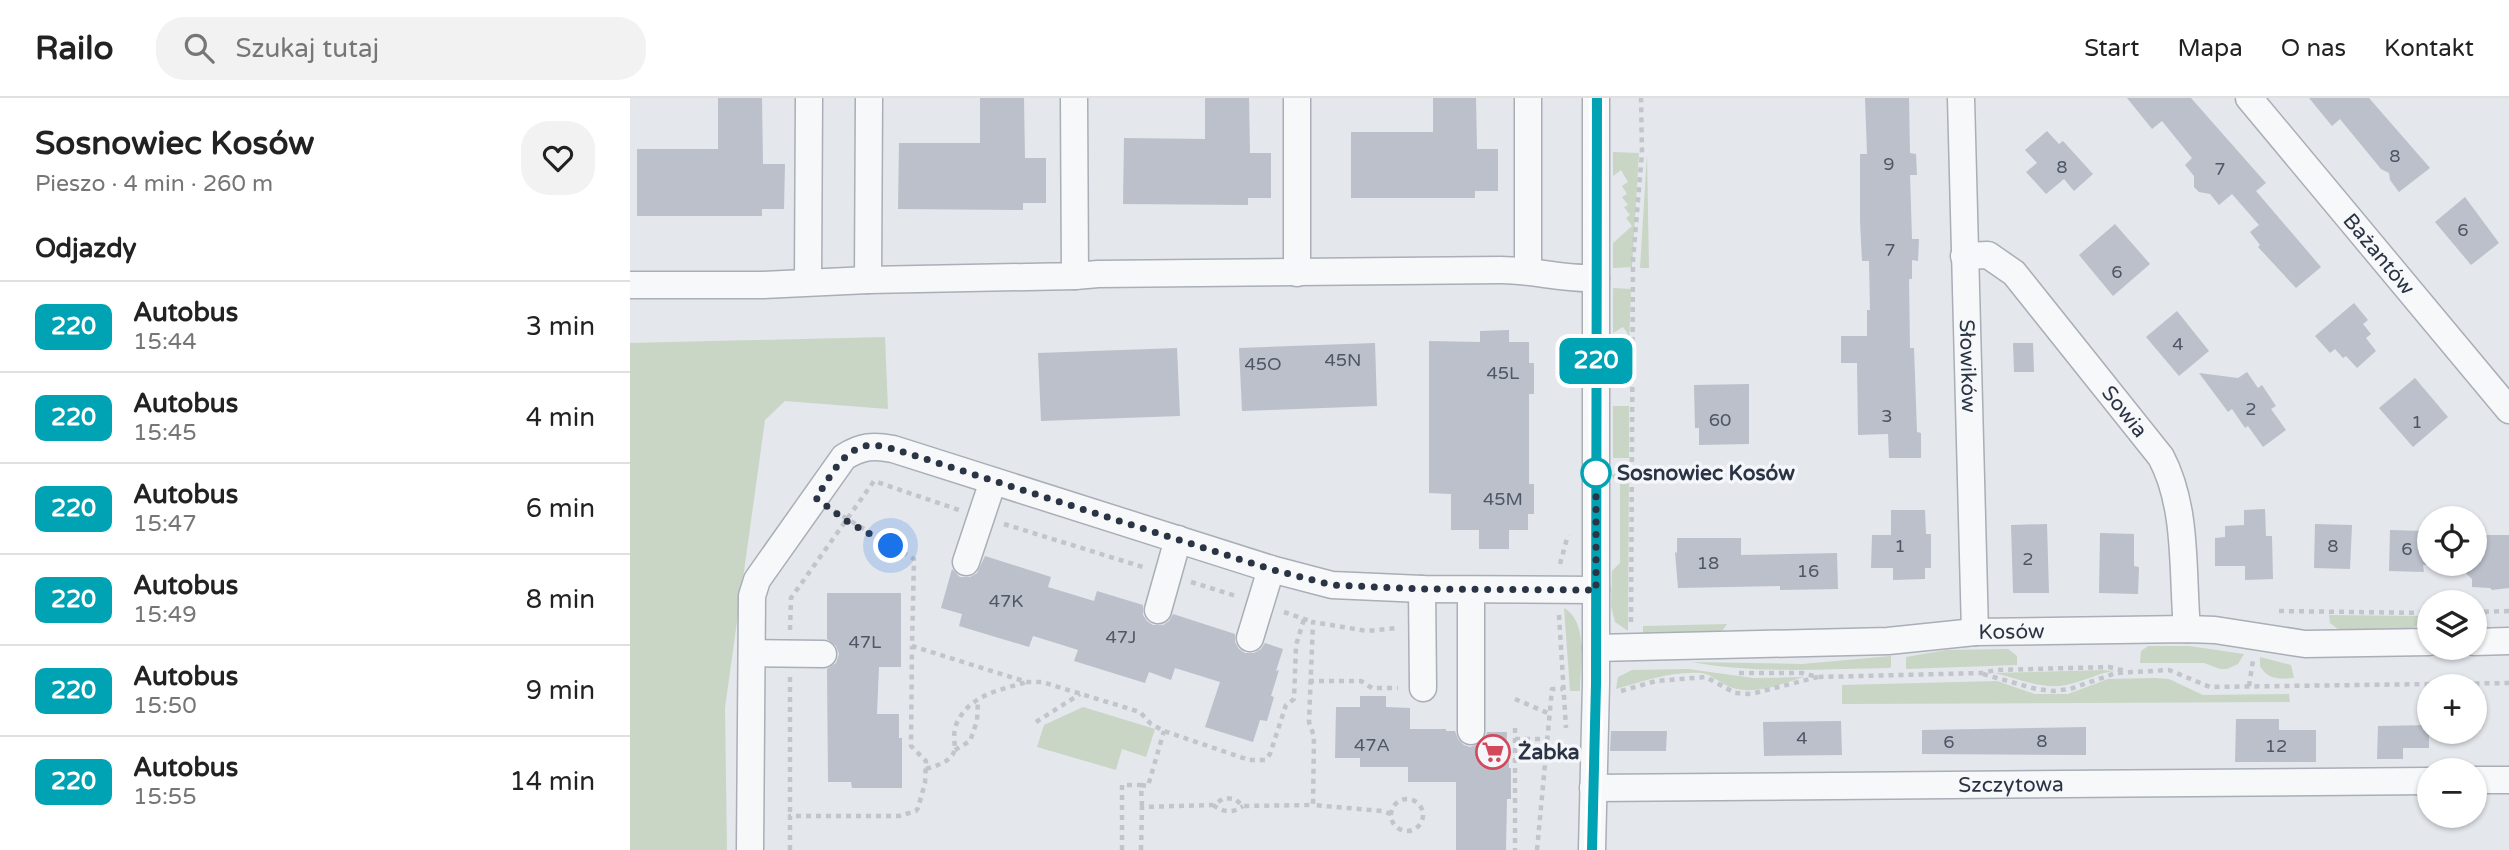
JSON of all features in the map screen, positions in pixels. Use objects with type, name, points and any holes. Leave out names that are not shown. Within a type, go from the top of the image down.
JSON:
[{"type":"street","points":[[808,281],[809,98]]},
{"type":"street","points":[[868,280],[869,98]]},
{"type":"street","points":[[1074,98],[1075,276]]},
{"type":"street","points":[[1297,98],[1297,273]]},
{"type":"street","points":[[1528,98],[1528,270]]},
{"type":"street","points":[[1592,850],[1596,590],[1597,98]]},
{"type":"street","name":"Słowików","points":[[1961,98],[1975,632]]},
{"type":"street","name":"Bażantów","points":[[2249,98],[2509,410]]},
{"type":"street","name":"Sowia","points":[[1964,256],[1988,255],[2014,273],[2161,457],[2177,499],[2187,629]]},
{"type":"street","points":[[630,285],[763,285],[808,281],[1098,274],[1528,270],[1574,279],[1596,278]]},
{"type":"street","points":[[750,850],[752,596],[757,580],[844,457],[858,449],[872,445],[894,449],[1270,569],[1332,585],[1471,590],[1596,590]]},
{"type":"street","points":[[966,562],[993,481]]},
{"type":"street","points":[[1158,610],[1178,539]]},
{"type":"street","points":[[1250,639],[1270,569]]},
{"type":"street","points":[[1422,589],[1423,688]]},
{"type":"street","points":[[1471,590],[1471,732]]},
{"type":"street","name":"Kosów","points":[[1595,648],[1888,641],[1975,632],[2187,629],[2215,630],[2305,644],[2417,642]]},
{"type":"street","points":[[2487,642],[2509,641]]},
{"type":"street","points":[[752,653],[823,654]]},
{"type":"street","points":[[2487,780],[2509,780]]},
{"type":"street","name":"Szczytowa","points":[[1593,788],[2417,781]]},
{"type":"path","points":[[1631,623],[1633,260],[1642,153],[1641,98]]},
{"type":"path","points":[[790,850],[790,816],[899,816],[916,811],[925,783],[926,761],[911,746],[914,559],[845,520],[816,498]]},
{"type":"path","points":[[2487,612],[2509,611]]},
{"type":"path","points":[[912,646],[1027,682],[1042,682],[1140,712],[1151,724],[1164,731],[1249,760],[1265,760],[1270,754],[1286,705],[1294,699],[1296,645],[1304,619]]},
{"type":"path","points":[[1313,805],[1314,736],[1309,722],[1313,622],[1367,631],[1422,626]]},
{"type":"path","points":[[1612,694],[1656,681],[1684,677],[1706,677],[1735,692],[1751,694],[1818,677],[2096,667],[2126,671]]},
{"type":"path","points":[[1982,673],[2036,689],[2053,691],[2070,689],[2103,676],[2126,671],[2171,670],[2210,687],[2509,683]]},
{"type":"path","points":[[1731,672],[1802,673],[1818,677]]},
{"type":"path","points":[[1310,681],[1361,681],[1372,688],[1423,688]]},
{"type":"path","points":[[955,750],[956,728],[960,717],[978,699],[1027,682]]},
{"type":"path","points":[[1537,850],[1552,689],[1563,689]]},
{"type":"path","points":[[1035,723],[1081,694]]},
{"type":"path","points":[[926,769],[945,764],[955,750],[970,741],[977,721],[978,699]]},
{"type":"path","points":[[1515,699],[1550,714]]},
{"type":"path","points":[[1515,727],[1515,850]]},
{"type":"path","points":[[1122,850],[1122,785],[1148,786],[1164,731]]},
{"type":"path","points":[[1515,739],[1547,738]]},
{"type":"path","points":[[1141,785],[1141,850]]},
{"type":"path","points":[[1142,807],[1213,805],[1224,799],[1235,799],[1243,806]]},
{"type":"path","points":[[1405,799],[1418,802],[1423,815],[1417,828],[1403,830],[1393,821],[1391,814],[1393,807],[1405,799]]},
{"type":"path","points":[[1213,805],[1222,811],[1236,811],[1243,806],[1313,805],[1391,814]]},
{"type":"green space","points":[[1613,152],[1639,153],[1632,267],[1613,268],[1613,243],[1632,226],[1626,218],[1630,215],[1624,207],[1628,205],[1622,197],[1627,194],[1622,186],[1628,182],[1621,170],[1613,176]]},
{"type":"green space","points":[[1647,154],[1649,268],[1640,268]]},
{"type":"green space","points":[[1613,288],[1631,289],[1629,347],[1623,340],[1628,334],[1623,327],[1613,333]]},
{"type":"green space","points":[[885,337],[888,409],[785,401],[765,420],[725,708],[727,850],[630,850],[630,343]]},
{"type":"green space","points":[[1613,406],[1629,406],[1629,458],[1613,458]]},
{"type":"green space","points":[[1612,474],[1629,475],[1628,631],[1615,622],[1611,606],[1612,571],[1620,563],[1620,484]]},
{"type":"green space","points":[[1564,608],[1577,623],[1580,634],[1580,691],[1570,691]]},
{"type":"green space","points":[[2329,615],[2417,616],[2417,626],[2410,629],[2339,630],[2330,623]]},
{"type":"green space","points":[[1727,624],[1723,630],[1717,632],[1643,634],[1643,626]]},
{"type":"green space","points":[[2148,646],[2189,646],[2244,654],[2238,664],[2227,669],[2204,663],[2140,663],[2141,651]]},
{"type":"green space","points":[[2008,649],[2017,656],[2017,665],[1906,669],[1906,657],[1946,650]]},
{"type":"green space","points":[[1891,656],[1889,668],[1765,669],[1691,662],[1802,664]]},
{"type":"green space","points":[[2260,657],[2291,665],[2294,678],[2270,676],[2260,666]]},
{"type":"green space","points":[[1688,669],[1753,678],[1804,677],[1767,688],[1748,690],[1730,687],[1705,674],[1690,673],[1658,677],[1616,689],[1618,677],[1632,670]]},
{"type":"green space","points":[[2115,671],[2057,686],[2039,685],[1994,673]]},
{"type":"green space","points":[[2108,679],[2169,679],[2203,695],[2289,694],[2290,702],[1842,704],[1842,685],[1997,681],[2035,694],[2068,694]]},
{"type":"green space","points":[[1083,707],[1155,729],[1146,757],[1122,749],[1116,770],[1037,747],[1044,725]]},
{"type":"building","points":[[718,98],[762,98],[763,164],[785,164],[784,209],[762,209],[762,216],[637,216],[637,149],[718,149]]},
{"type":"building","points":[[980,98],[1024,98],[1025,158],[1046,158],[1046,203],[1023,203],[1023,210],[898,209],[899,143],[980,143]]},
{"type":"building","points":[[1205,98],[1249,98],[1250,153],[1271,153],[1271,198],[1248,198],[1248,205],[1123,204],[1124,138],[1205,139]]},
{"type":"building","points":[[1433,98],[1476,98],[1477,149],[1498,149],[1498,191],[1475,191],[1475,198],[1351,198],[1351,132],[1433,132]]},
{"type":"building","points":[[1865,98],[1909,98],[1910,153],[1916,154],[1917,175],[1910,175],[1912,239],[1919,239],[1918,261],[1912,260],[1912,279],[1909,279],[1910,348],[1914,348],[1917,432],[1921,433],[1921,458],[1889,458],[1888,434],[1858,435],[1857,363],[1841,363],[1841,336],[1867,336],[1867,310],[1870,310],[1869,261],[1862,261],[1860,221],[1860,154],[1867,154]]},
{"type":"building","points":[[2127,98],[2191,98],[2266,183],[2256,191],[2321,267],[2296,288],[2258,247],[2260,245],[2250,232],[2259,225],[2232,194],[2219,205],[2210,194],[2199,192],[2194,187],[2194,176],[2185,165],[2192,158],[2162,121],[2152,129]]},
{"type":"building","points":[[2309,98],[2369,98],[2430,168],[2399,192],[2390,180],[2389,173],[2381,169],[2340,119],[2332,126]]},
{"type":"building","points":[[2047,131],[2059,144],[2063,141],[2093,174],[2074,191],[2064,179],[2046,194],[2026,172],[2037,163],[2025,150]]},
{"type":"building","points":[[2465,197],[2499,243],[2471,265],[2435,222]]},
{"type":"building","points":[[2115,224],[2150,264],[2113,296],[2079,255]]},
{"type":"building","points":[[2354,303],[2368,320],[2363,324],[2371,334],[2366,338],[2376,351],[2357,368],[2335,349],[2330,353],[2315,336]]},
{"type":"building","points":[[2177,311],[2209,351],[2179,376],[2146,337]]},
{"type":"building","points":[[1509,330],[1509,342],[1529,342],[1529,363],[1534,363],[1534,394],[1529,394],[1529,484],[1534,484],[1534,514],[1528,514],[1528,530],[1509,530],[1509,549],[1479,549],[1479,530],[1451,530],[1451,494],[1429,493],[1429,341],[1480,342],[1480,331]]},
{"type":"building","points":[[1375,343],[1377,406],[1242,411],[1239,348]]},
{"type":"building","points":[[2013,343],[2033,343],[2034,372],[2014,372]]},
{"type":"building","points":[[1177,348],[1180,416],[1041,421],[1038,353]]},
{"type":"building","points":[[2247,372],[2258,388],[2262,385],[2276,406],[2271,409],[2286,430],[2263,447],[2232,409],[2228,412],[2199,373],[2238,378]]},
{"type":"building","points":[[2415,378],[2448,417],[2413,447],[2379,408]]},
{"type":"building","points":[[1749,384],[1749,444],[1699,445],[1699,428],[1695,428],[1694,385]]},
{"type":"building","points":[[2265,509],[2266,536],[2272,536],[2273,579],[2245,580],[2245,566],[2215,566],[2215,538],[2225,537],[2225,526],[2244,525],[2244,510]]},
{"type":"building","points":[[1891,510],[1925,510],[1926,534],[1931,534],[1931,568],[1925,568],[1925,579],[1893,580],[1893,568],[1871,568],[1872,535],[1891,535]]},
{"type":"building","points":[[2047,524],[2049,593],[2013,593],[2011,525]]},
{"type":"building","points":[[2315,524],[2352,525],[2350,569],[2314,568]]},
{"type":"building","points":[[2390,530],[2417,531],[2417,572],[2389,571]]},
{"type":"building","points":[[2100,533],[2134,534],[2134,566],[2139,567],[2138,594],[2099,593]]},
{"type":"building","points":[[2487,535],[2509,535],[2509,588],[2492,590],[2472,587],[2472,579],[2469,576],[2487,576]]},
{"type":"building","points":[[1677,538],[1741,538],[1741,555],[1837,553],[1838,589],[1780,590],[1780,586],[1678,588],[1675,552],[1677,553]]},
{"type":"building","points":[[985,556],[1051,577],[1048,587],[1094,601],[1097,591],[1143,605],[1143,615],[1153,625],[1163,625],[1173,614],[1235,634],[1235,642],[1245,653],[1254,653],[1265,643],[1283,649],[1267,721],[1260,720],[1253,742],[1205,727],[1220,682],[1175,668],[1171,680],[1149,672],[1145,683],[1074,661],[1078,650],[1056,643],[1033,636],[1029,647],[959,626],[962,614],[941,608],[952,569],[960,577],[970,577],[977,573]]},
{"type":"building","points":[[827,593],[901,593],[901,667],[879,667],[877,714],[899,714],[902,788],[852,788],[851,782],[828,782],[827,669],[836,663],[839,654],[836,646],[827,639]]},
{"type":"building","points":[[1360,696],[1386,696],[1386,707],[1410,708],[1410,729],[1455,731],[1458,739],[1470,747],[1479,744],[1487,732],[1507,732],[1506,756],[1509,756],[1511,768],[1511,799],[1507,799],[1506,850],[1456,850],[1456,782],[1408,782],[1408,767],[1360,767],[1360,758],[1335,758],[1336,707],[1360,707]]},
{"type":"building","points":[[2236,719],[2279,719],[2279,730],[2316,730],[2316,762],[2235,762]]},
{"type":"building","points":[[1841,721],[1842,755],[1764,756],[1763,722]]},
{"type":"building","points":[[2417,725],[2417,744],[2429,744],[2429,748],[2403,748],[2403,759],[2377,759],[2378,726]]},
{"type":"building","points":[[2086,727],[2086,755],[1922,754],[1922,730]]},
{"type":"building","points":[[1611,731],[1667,731],[1666,751],[1610,751]]},
{"type":"bus line","name":"220","points":[[1592,850],[1596,684],[1597,98]]},
{"type":"place","name":"Sosnowiec Kosów","points":[[1596,473]]},
{"type":"place","name":"Żabka","points":[[1493,752]]},
{"type":"route","points":[[891,546],[845,520],[816,498],[844,457],[872,445],[894,449],[1270,569],[1332,585],[1422,589],[1596,590],[1596,473]]}]
